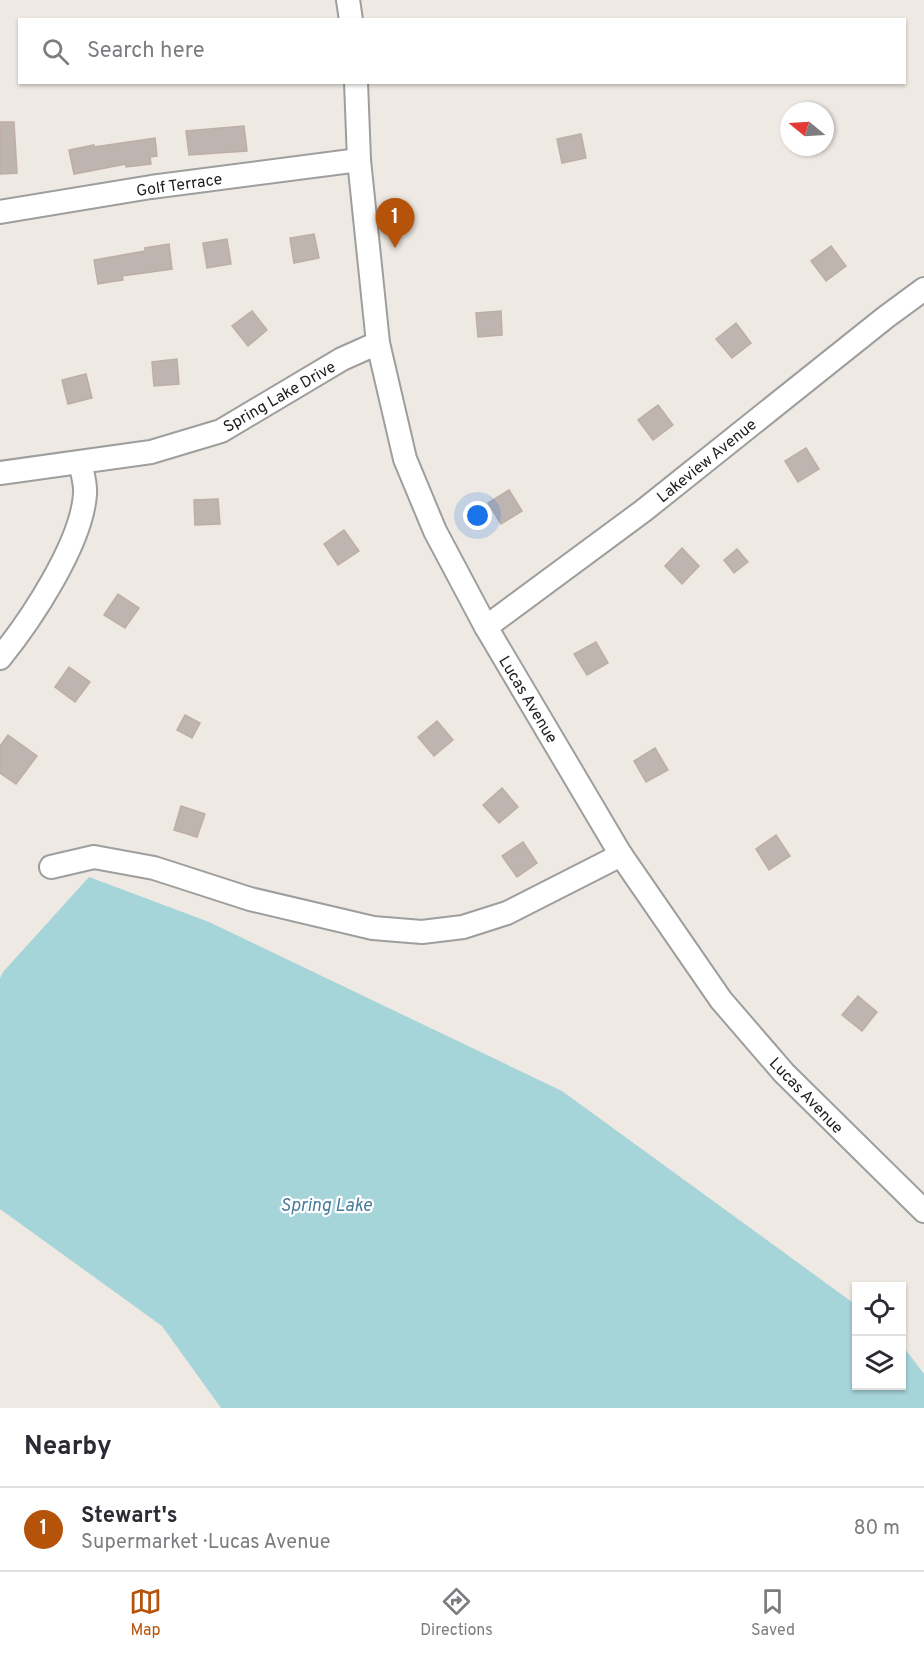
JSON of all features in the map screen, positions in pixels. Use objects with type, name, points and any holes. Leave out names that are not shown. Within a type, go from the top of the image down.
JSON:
[{"type":"street","points":[[348,0],[351,18]]},
{"type":"street","name":"Lucas Avenue","points":[[356,84],[359,160],[378,343],[405,459],[435,531],[486,627],[621,855],[721,1000],[784,1073],[924,1211]]},
{"type":"street","name":"Golf Terrace","points":[[0,212],[151,187],[359,160]]},
{"type":"street","name":"Lakeview Avenue","points":[[486,627],[643,511],[924,289]]},
{"type":"street","name":"Spring Lake Drive","points":[[0,473],[151,452],[221,431],[342,359],[378,343]]},
{"type":"street","points":[[0,658],[17,637],[63,562],[81,517],[86,492],[80,462]]},
{"type":"street","points":[[51,867],[94,857],[154,868],[250,899],[373,928],[422,932],[463,927],[507,913],[621,855]]},
{"type":"water","name":"Spring Lake","points":[[89,877],[209,922],[562,1091],[852,1302],[852,1390],[906,1390],[906,1350],[924,1374],[924,1408],[221,1408],[162,1326],[0,1209],[0,978]]},
{"type":"building","points":[[0,122],[14,122],[17,173],[0,174]]},
{"type":"building","points":[[244,126],[247,151],[189,155],[186,131]]},
{"type":"building","points":[[581,134],[586,158],[562,163],[557,139]]},
{"type":"building","points":[[155,138],[157,156],[150,157],[151,164],[126,167],[126,164],[74,174],[69,150]]},
{"type":"building","points":[[314,234],[319,258],[294,263],[290,238]]},
{"type":"building","points":[[227,239],[231,264],[207,268],[203,243]]},
{"type":"building","points":[[169,244],[172,269],[122,276],[123,280],[98,284],[94,260],[145,251],[145,248]]},
{"type":"building","points":[[831,246],[846,266],[826,281],[811,261]]},
{"type":"building","points":[[252,311],[267,330],[248,346],[232,326]]},
{"type":"building","points":[[501,311],[502,335],[478,337],[476,313]]},
{"type":"building","points":[[736,323],[751,343],[732,358],[716,339]]},
{"type":"building","points":[[177,359],[179,384],[154,386],[152,362]]},
{"type":"building","points":[[86,374],[92,398],[68,404],[62,380]]},
{"type":"building","points":[[658,405],[673,425],[653,440],[638,420]]},
{"type":"building","points":[[806,448],[819,469],[798,482],[785,461]]},
{"type":"building","points":[[509,490],[522,511],[501,524],[488,503]]},
{"type":"building","points":[[218,499],[220,524],[195,525],[194,500]]},
{"type":"building","points":[[344,530],[359,551],[338,565],[324,544]]},
{"type":"building","points":[[682,548],[699,566],[682,584],[665,566]]},
{"type":"building","points":[[737,549],[748,562],[734,573],[724,560]]},
{"type":"building","points":[[118,594],[139,608],[125,628],[104,615]]},
{"type":"building","points":[[596,642],[608,663],[587,675],[574,654]]},
{"type":"building","points":[[69,667],[90,682],[75,702],[55,687]]},
{"type":"building","points":[[185,715],[200,723],[192,738],[177,730]]},
{"type":"building","points":[[437,721],[453,740],[434,756],[418,737]]},
{"type":"building","points":[[8,735],[37,756],[16,784],[0,773],[0,746]]},
{"type":"building","points":[[655,748],[668,770],[646,782],[634,761]]},
{"type":"building","points":[[502,788],[518,807],[499,823],[483,805]]},
{"type":"building","points":[[181,806],[205,814],[197,837],[174,830]]},
{"type":"building","points":[[776,835],[790,856],[769,870],[756,849]]},
{"type":"building","points":[[523,842],[537,863],[517,877],[502,856]]},
{"type":"building","points":[[858,996],[877,1012],[862,1031],[842,1015]]},
{"type":"place","name":"Stewart's","points":[[395,248]]}]
